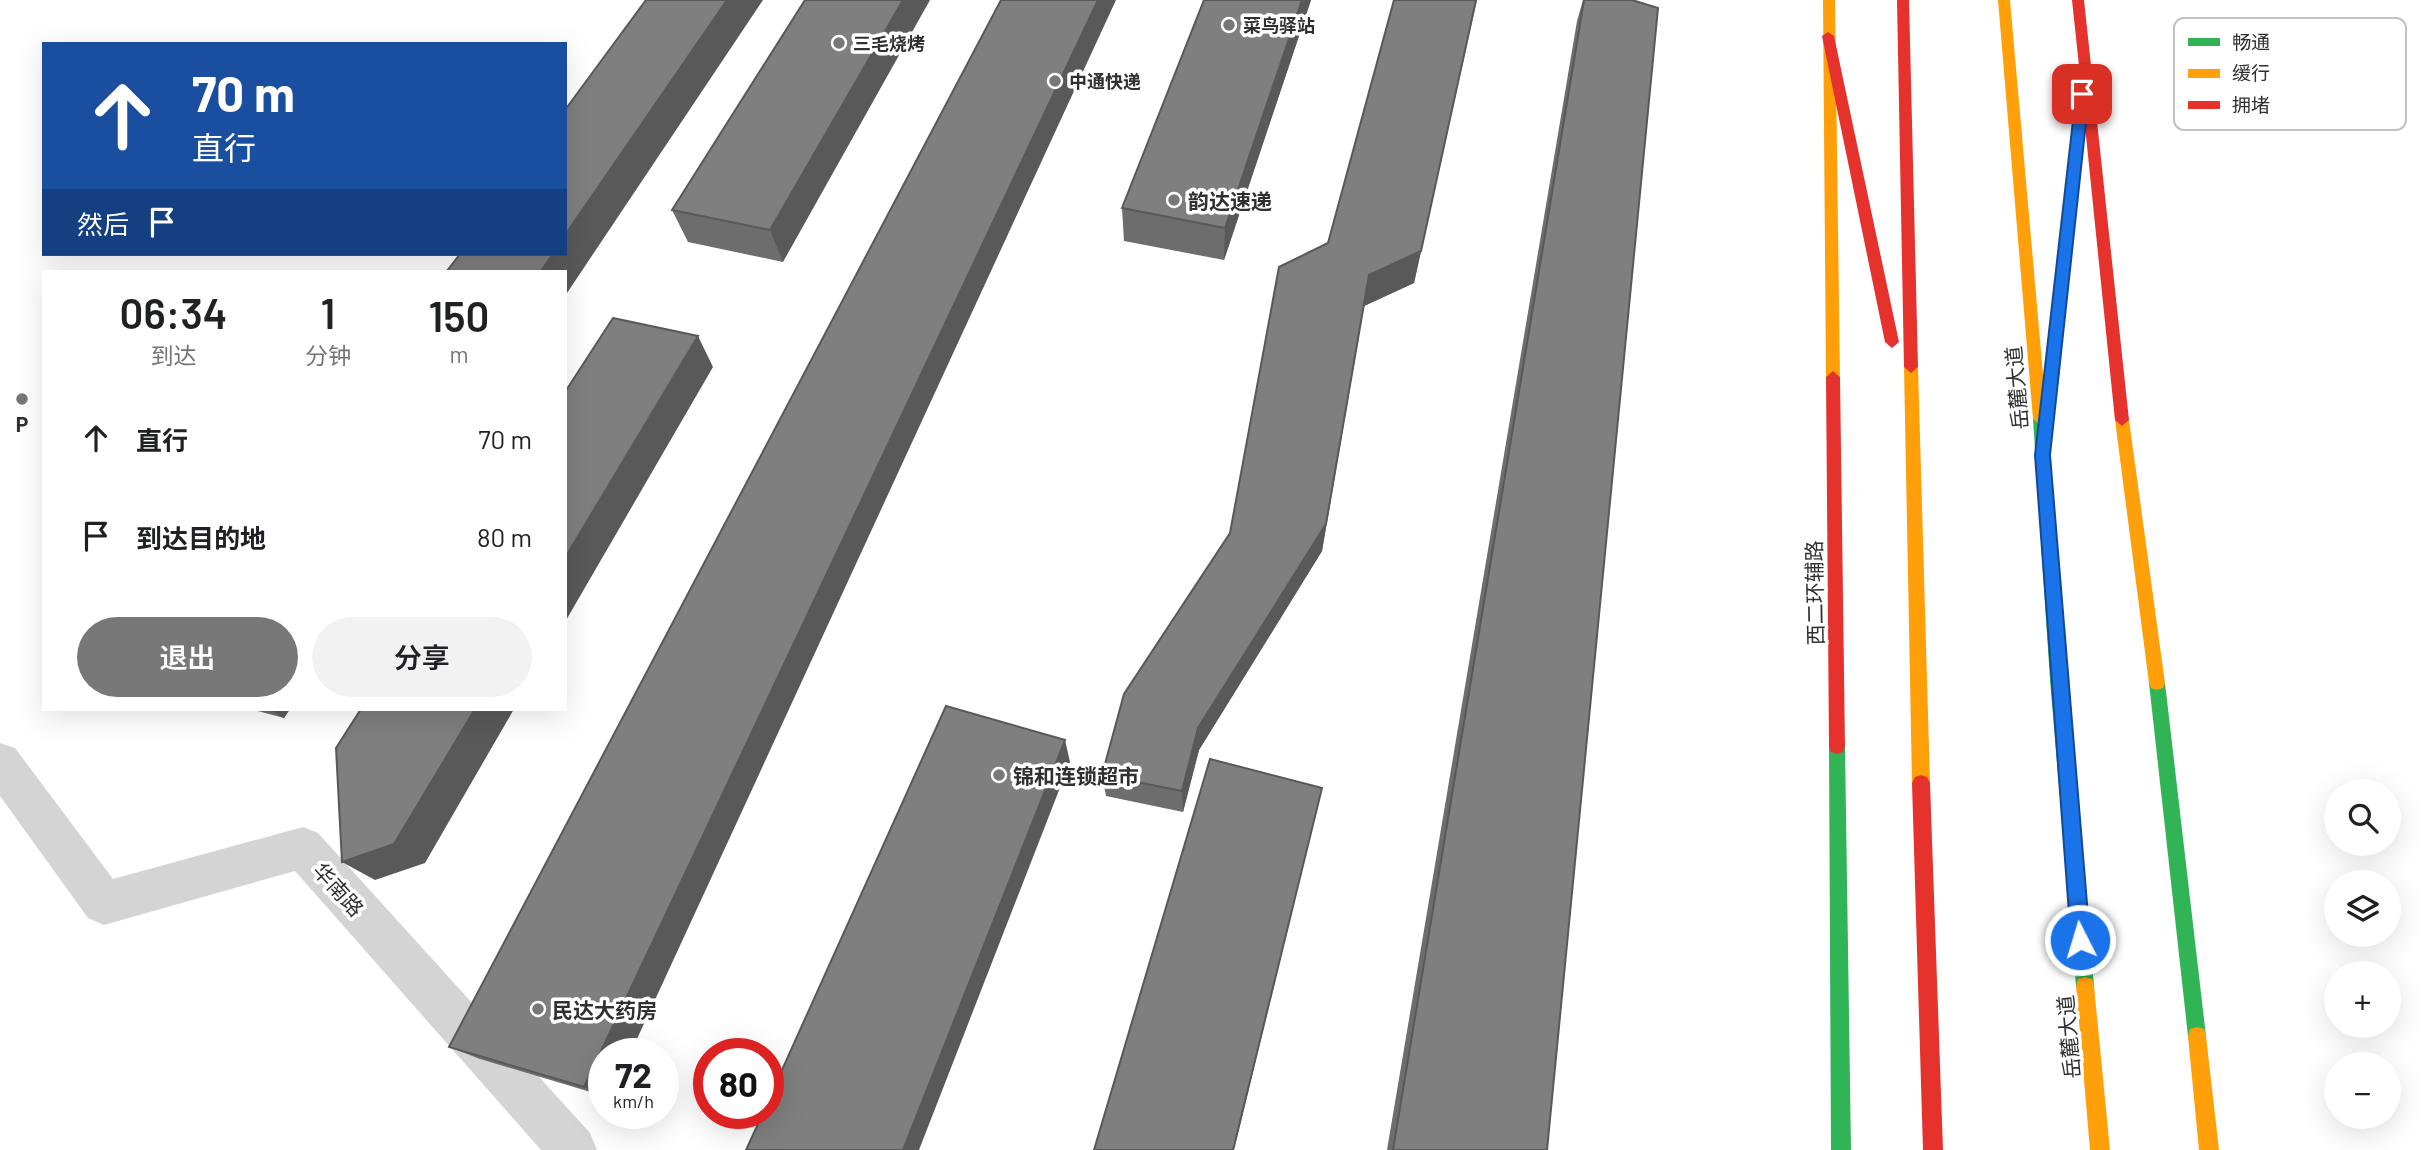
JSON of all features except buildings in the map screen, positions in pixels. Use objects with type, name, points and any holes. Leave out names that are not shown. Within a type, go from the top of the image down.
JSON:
[{"type":"main road","points":[[1829,0],[1828,36],[1912,436]]},
{"type":"main road","points":[[1903,0],[1912,436],[1933,1150]]},
{"type":"main road","name":"岳麓大道","points":[[2004,0],[2043,455],[2058,680],[2100,1150]]},
{"type":"main road","points":[[2078,0],[2125,447],[2163,730],[2209,1150]]},
{"type":"main road","name":"西二环辅路","points":[[1828,36],[1841,1150]]},
{"type":"main road","points":[[2043,455],[2085,66]]},
{"type":"street","name":"华南路","points":[[0,762],[104,903],[303,848],[573,1150]]},
{"type":"traffic: fast","points":[[2040,419],[2058,680],[2085,986]]},
{"type":"traffic: fast","points":[[2157,683],[2197,1036]]},
{"type":"traffic: fast","points":[[1837,746],[1841,1150]]},
{"type":"traffic: slow","points":[[1829,0],[1833,377]]},
{"type":"traffic: slow","points":[[2004,0],[2040,419]]},
{"type":"traffic: slow","points":[[1911,367],[1921,783]]},
{"type":"traffic: slow","points":[[2122,420],[2157,683]]},
{"type":"traffic: slow","points":[[2085,986],[2100,1150]]},
{"type":"traffic: slow","points":[[2197,1036],[2209,1150]]},
{"type":"traffic: jam","points":[[1903,0],[1911,367]]},
{"type":"traffic: jam","points":[[2078,0],[2122,420]]},
{"type":"traffic: jam","points":[[1828,36],[1892,342]]},
{"type":"traffic: jam","points":[[2052,369],[2085,66]]},
{"type":"traffic: jam","points":[[1833,377],[1837,746]]},
{"type":"traffic: jam","points":[[1921,783],[1933,1150]]},
{"type":"place","name":"菜鸟驿站","points":[[1229,25]]},
{"type":"place","name":"三毛烧烤","points":[[839,43]]},
{"type":"place","name":"中通快递","points":[[1055,81]]},
{"type":"place","name":"韵达速递","points":[[1174,200]]},
{"type":"place","name":"P","points":[[22,399]]},
{"type":"place","name":"锦和连锁超市","points":[[999,775]]},
{"type":"place","name":"民达大药房","points":[[538,1009]]},
{"type":"route","points":[[2080,940],[2058,680],[2043,455],[2082,94]]}]
